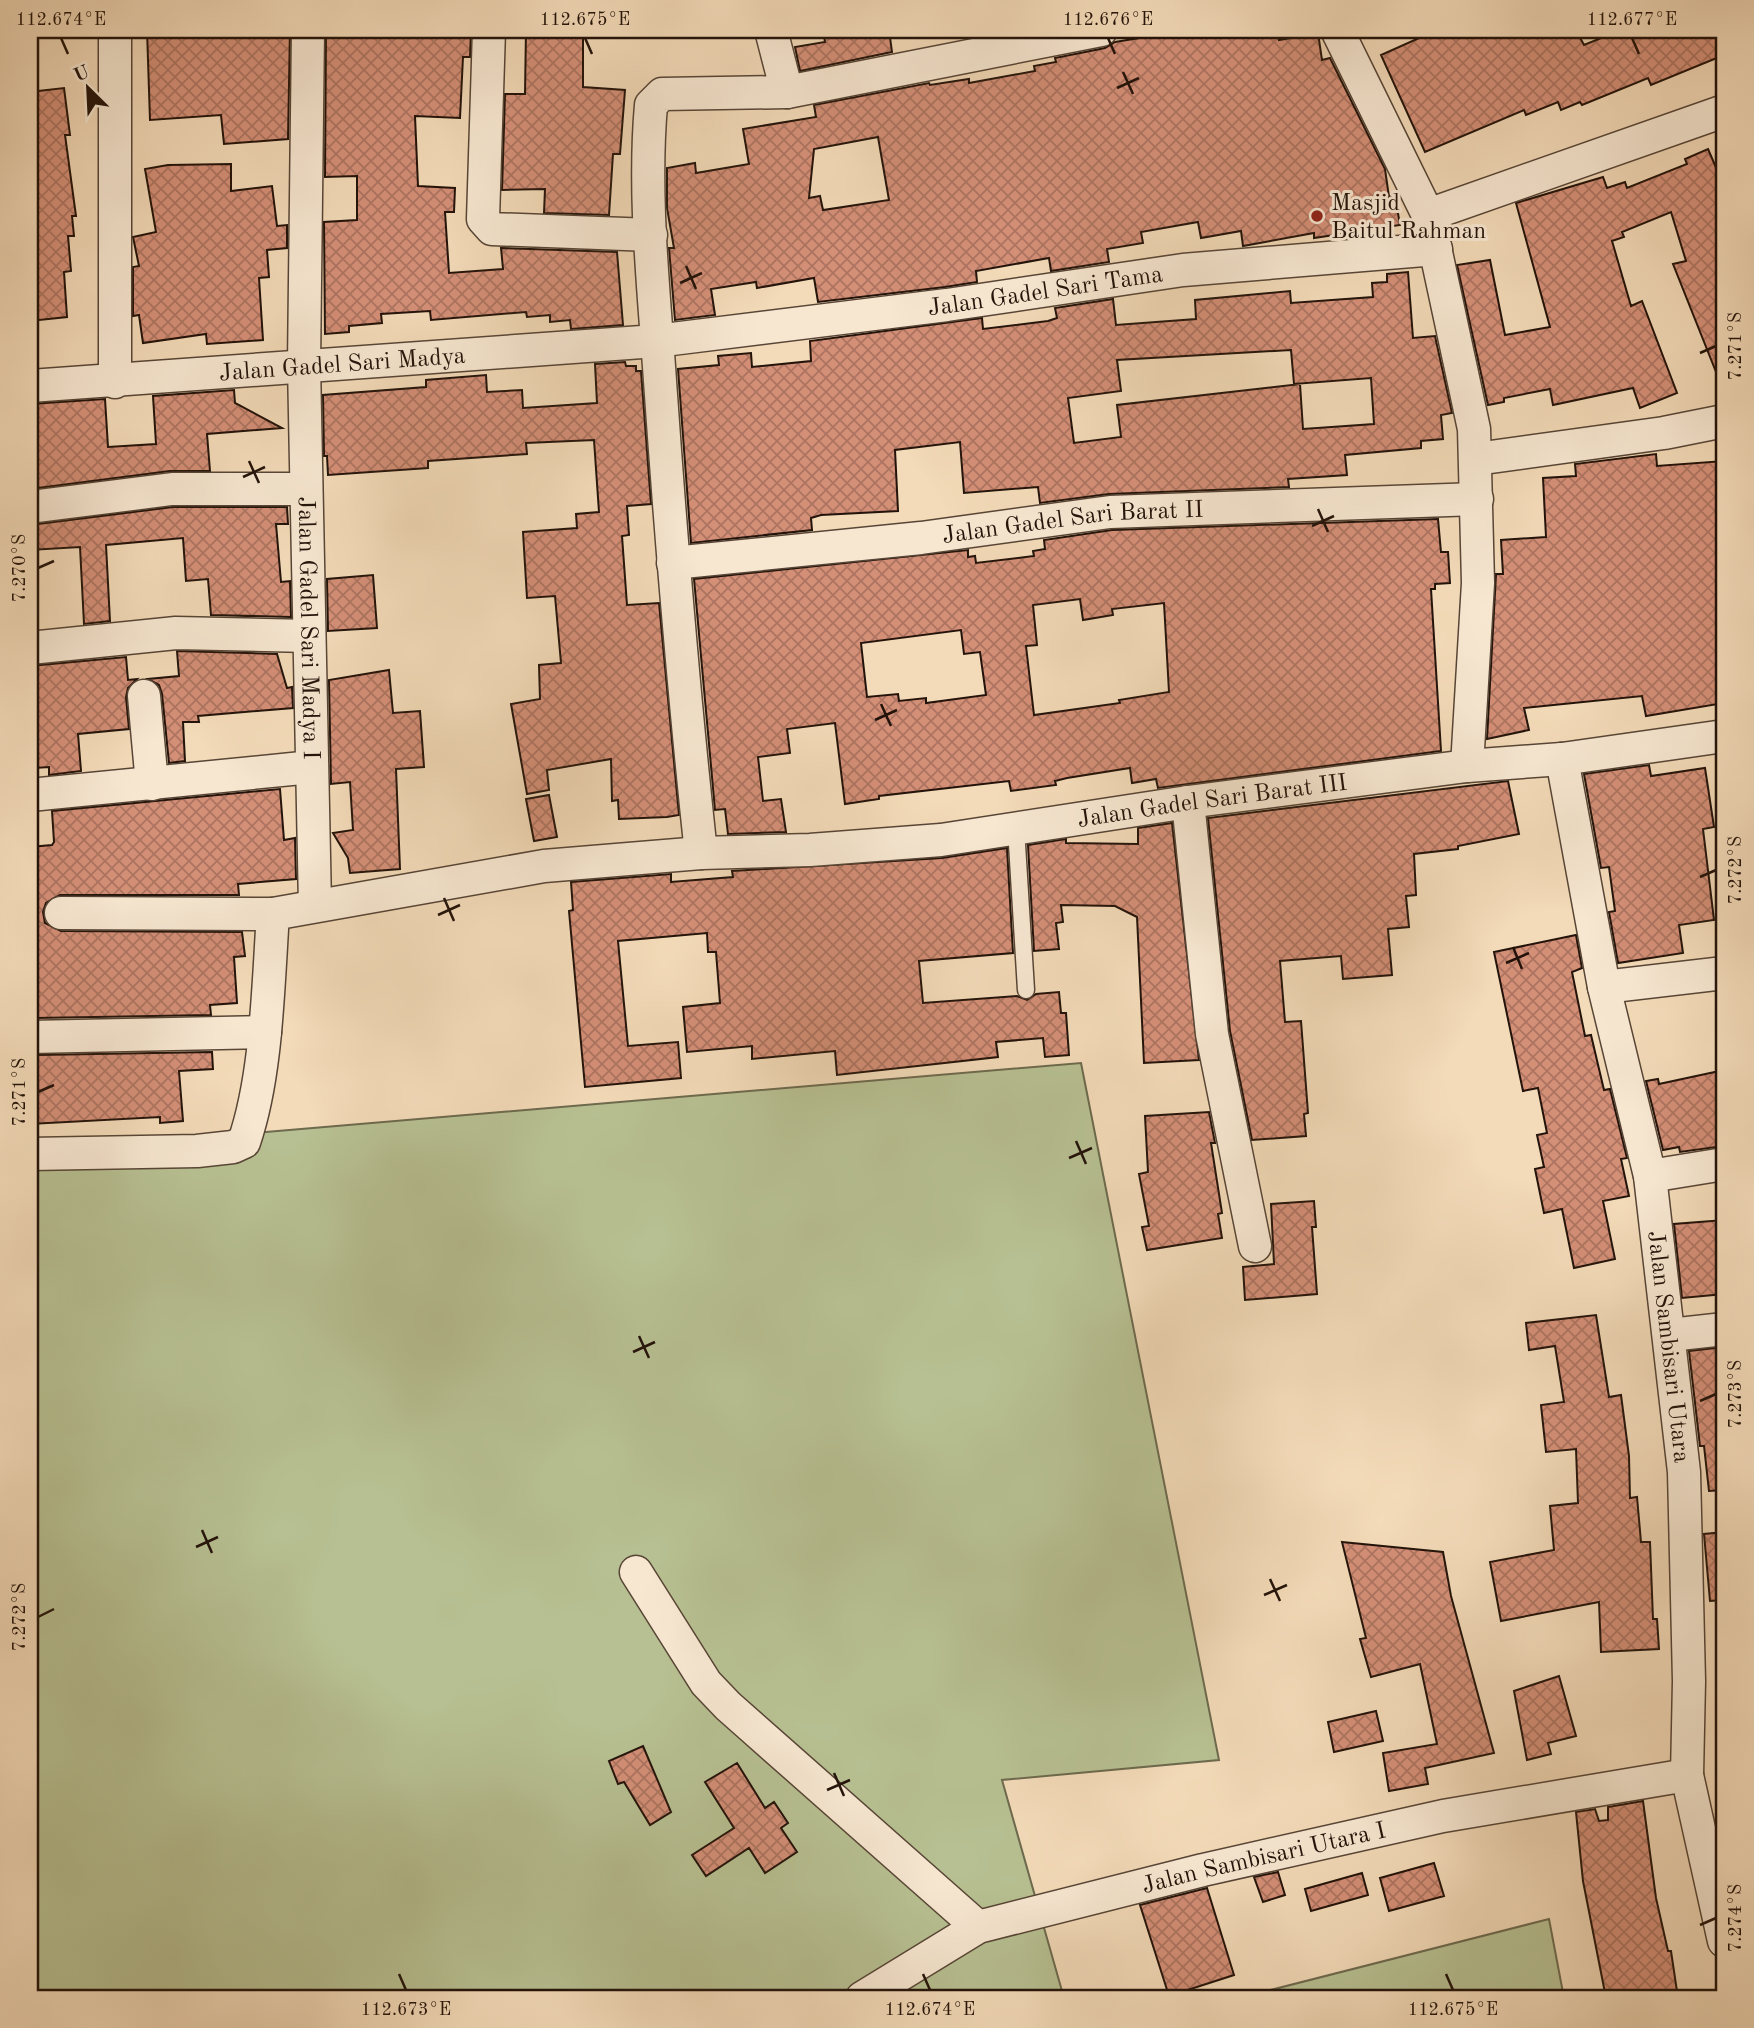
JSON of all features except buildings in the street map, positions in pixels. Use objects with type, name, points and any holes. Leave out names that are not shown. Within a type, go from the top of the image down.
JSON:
[{"type":"street","points":[[115,30],[115,382]]},
{"type":"street","name":"Jalan Gadel Sari Madya I","points":[[309,30],[304,365],[315,906]]},
{"type":"street","points":[[489,30],[483,219],[485,225],[492,229],[651,235]]},
{"type":"street","points":[[771,30],[787,92]]},
{"type":"street","points":[[701,853],[673,563],[656,341],[651,235],[650,114],[655,99],[662,94],[680,93],[787,92],[1101,30]]},
{"type":"street","points":[[1337,30],[1428,215],[1474,429],[1478,583],[1467,766]]},
{"type":"street","points":[[1428,215],[1724,111]]},
{"type":"street","name":"Jalan Gadel Sari Tama","points":[[656,341],[947,305],[1184,270],[1436,248]]},
{"type":"street","name":"Jalan Gadel Sari Madya","points":[[30,386],[115,382],[304,365],[656,341]]},
{"type":"street","points":[[1476,459],[1664,433],[1724,421]]},
{"type":"street","points":[[30,507],[172,489],[306,489]]},
{"type":"street","name":"Jalan Gadel Sari Barat II","points":[[673,563],[921,538],[1111,512],[1476,499]]},
{"type":"street","points":[[30,648],[176,633],[309,636]]},
{"type":"street","points":[[144,696],[152,783]]},
{"type":"street","name":"Jalan Gadel Sari Barat III","points":[[315,906],[544,866],[701,853],[810,850],[941,840],[1188,802],[1467,766],[1562,759],[1724,736]]},
{"type":"street","name":"Jalan Sambisari Utara","points":[[1562,759],[1604,987],[1650,1176],[1684,1472],[1689,1681],[1686,1775],[1724,1941]]},
{"type":"street","points":[[30,795],[312,767]]},
{"type":"street","points":[[1188,802],[1212,1034],[1255,1246]]},
{"type":"street","points":[[61,913],[273,914],[315,906]]},
{"type":"street","points":[[30,1154],[197,1151],[233,1147],[244,1142],[250,1125],[265,1032],[273,914]]},
{"type":"street","points":[[1604,987],[1724,973]]},
{"type":"street","points":[[30,1037],[265,1032]]},
{"type":"street","points":[[1650,1176],[1724,1164]]},
{"type":"street","points":[[1670,1335],[1724,1329]]},
{"type":"street","points":[[636,1572],[706,1683],[720,1698],[978,1927]]},
{"type":"street","name":"Jalan Sambisari Utara I","points":[[862,1998],[978,1927],[1203,1870],[1430,1819],[1686,1775]]},
{"type":"lane","points":[[1016,828],[1026,990]]},
{"type":"green space","points":[[1081,1063],[1219,1760],[1002,1780],[1064,1998],[30,1998],[30,1152]]},
{"type":"green space","points":[[1549,1919],[1564,1998],[1239,1998]]},
{"type":"place","name":"Masjid Baitul Rahman","points":[[1317,216]]}]
